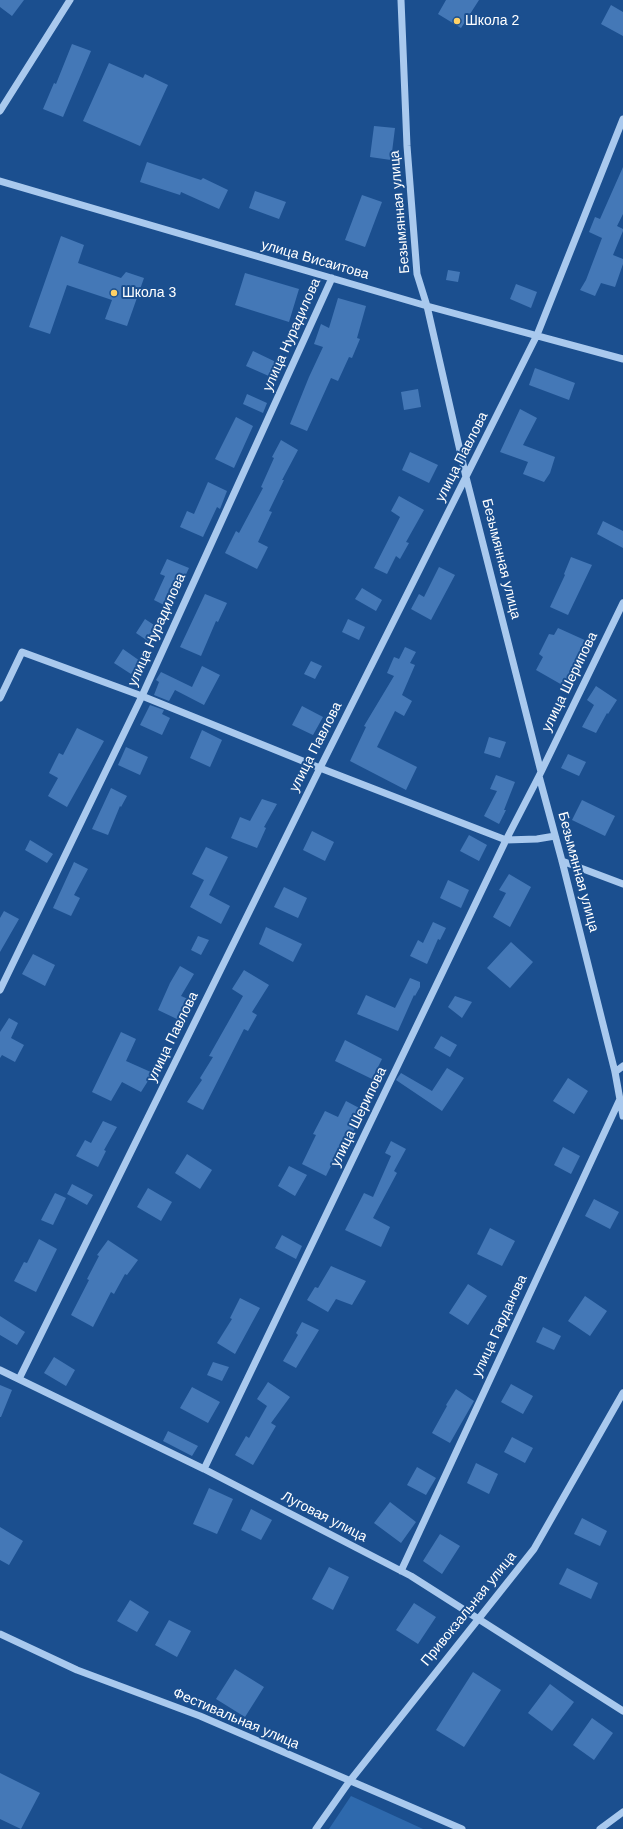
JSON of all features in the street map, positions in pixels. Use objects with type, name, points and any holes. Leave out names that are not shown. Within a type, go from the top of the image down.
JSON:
[{"type":"street","points":[[0,111],[70,0]]},
{"type":"street","name":"Безымянная улица","points":[[401,0],[407,146],[417,274],[427,306],[466,477],[615,1072],[623,1116]]},
{"type":"street","name":"улица Павлова","points":[[19,1379],[320,768],[537,335],[623,120]]},
{"type":"street","name":"улица Висаитова","points":[[0,181],[427,306],[623,359]]},
{"type":"street","name":"улица Нурадилова","points":[[0,990],[142,696],[332,278]]},
{"type":"street","name":"улица Шерипова","points":[[204,1469],[506,840],[540,774],[623,603]]},
{"type":"street","points":[[0,698],[22,652],[142,696],[320,768],[506,840],[537,839],[555,836]]},
{"type":"street","points":[[562,861],[623,884]]},
{"type":"street","points":[[615,1072],[623,1066]]},
{"type":"street","name":"улица Гарданова","points":[[401,1571],[623,1092]]},
{"type":"street","name":"Луговая улица","points":[[0,1370],[204,1469],[401,1571],[478,1617],[623,1711]]},
{"type":"street","name":"Привокзальная улица","points":[[316,1829],[349,1782],[478,1617],[534,1549],[623,1393]]},
{"type":"street","name":"Фестивальная улица","points":[[0,1634],[77,1670],[200,1716],[349,1782],[462,1829]]},
{"type":"street","points":[[600,1829],[623,1812]]},
{"type":"shaded area","points":[[351,1796],[423,1829],[329,1829]]},
{"type":"building","points":[[0,0],[24,0],[12,16],[0,7]]},
{"type":"building","name":"Школа 2","points":[[446,0],[479,0],[461,28],[438,14]]},
{"type":"building","points":[[611,5],[623,12],[623,36],[601,24]]},
{"type":"building","points":[[72,44],[91,51],[63,117],[43,109],[54,83],[56,84]]},
{"type":"building","points":[[109,63],[143,78],[145,74],[168,85],[140,146],[83,121]]},
{"type":"building","points":[[374,126],[395,128],[391,160],[370,157]]},
{"type":"building","points":[[147,162],[201,180],[203,178],[228,190],[219,209],[181,192],[180,195],[140,182]]},
{"type":"building","points":[[623,167],[623,214],[617,226],[623,229],[623,231],[613,255],[623,259],[623,264],[615,287],[601,283],[595,296],[580,290],[586,280],[602,238],[589,232],[595,217],[600,219]]},
{"type":"building","points":[[255,191],[286,202],[279,219],[249,208]]},
{"type":"building","points":[[362,195],[382,202],[365,247],[345,240]]},
{"type":"building","name":"Школа 3","points":[[61,236],[84,245],[78,263],[121,278],[126,272],[144,278],[127,326],[105,319],[112,300],[67,285],[50,334],[29,327]]},
{"type":"building","points":[[448,270],[460,272],[458,282],[446,280]]},
{"type":"building","points":[[245,273],[299,289],[289,322],[235,305]]},
{"type":"building","points":[[516,284],[537,292],[531,308],[510,299]]},
{"type":"building","points":[[338,298],[366,306],[357,338],[360,339],[352,358],[349,357],[338,381],[331,378],[307,431],[290,424],[323,347],[314,344],[321,324],[329,328]]},
{"type":"building","points":[[253,351],[278,363],[271,377],[246,366]]},
{"type":"building","points":[[535,368],[575,383],[569,400],[529,385]]},
{"type":"building","points":[[418,389],[421,407],[404,410],[401,392]]},
{"type":"building","points":[[247,394],[267,403],[263,413],[243,404]]},
{"type":"building","points":[[520,409],[537,418],[523,445],[555,457],[550,473],[544,482],[523,474],[528,462],[500,452]]},
{"type":"building","points":[[236,417],[253,426],[234,468],[215,459]]},
{"type":"building","points":[[281,440],[298,450],[282,480],[284,480],[269,511],[272,512],[258,542],[268,547],[257,569],[225,553],[236,531],[239,533],[263,488],[261,487],[274,458],[272,457]]},
{"type":"building","points":[[410,452],[438,465],[429,483],[402,470]]},
{"type":"building","points":[[208,482],[227,491],[220,509],[217,507],[203,537],[180,527],[187,511],[194,514]]},
{"type":"building","points":[[399,496],[424,510],[406,542],[409,543],[400,559],[396,556],[387,574],[374,568],[400,517],[391,511]]},
{"type":"building","points":[[603,521],[623,531],[623,548],[597,534]]},
{"type":"building","points":[[571,557],[592,565],[568,615],[550,607],[565,575],[564,574]]},
{"type":"building","points":[[167,559],[189,568],[170,608],[154,600],[165,576],[160,574]]},
{"type":"building","points":[[439,567],[455,575],[431,620],[411,609],[419,594],[424,597]]},
{"type":"building","points":[[362,588],[382,600],[376,611],[355,599]]},
{"type":"building","points":[[205,594],[227,603],[218,622],[216,621],[201,656],[180,647]]},
{"type":"building","points":[[145,619],[160,629],[151,643],[136,633]]},
{"type":"building","points":[[348,619],[365,627],[359,640],[342,632]]},
{"type":"building","points":[[558,628],[589,642],[564,686],[536,670],[543,657],[539,654],[549,634],[554,635]]},
{"type":"building","points":[[405,647],[416,652],[410,663],[415,665],[402,695],[412,701],[404,716],[395,711],[377,747],[417,767],[406,790],[350,761],[366,727],[364,726],[394,676],[387,673],[394,657],[399,659]]},
{"type":"building","points":[[123,649],[140,661],[131,674],[114,663]]},
{"type":"building","points":[[311,661],[322,666],[315,679],[304,674]]},
{"type":"building","points":[[202,666],[220,675],[204,705],[175,690],[169,701],[154,695],[159,682],[156,680],[161,672],[192,687]]},
{"type":"building","points":[[596,686],[617,700],[608,714],[607,713],[596,733],[582,727],[594,705],[587,700]]},
{"type":"building","points":[[150,705],[164,710],[162,714],[170,718],[162,735],[140,725]]},
{"type":"building","points":[[302,706],[323,717],[313,735],[292,725]]},
{"type":"building","points":[[77,728],[104,741],[67,807],[48,796],[58,778],[49,773],[59,753],[63,755]]},
{"type":"building","points":[[202,730],[222,740],[210,767],[190,758]]},
{"type":"building","points":[[489,737],[506,742],[500,758],[484,753]]},
{"type":"building","points":[[126,747],[148,757],[140,775],[118,765]]},
{"type":"building","points":[[568,754],[586,762],[579,776],[561,768]]},
{"type":"building","points":[[496,775],[515,782],[504,810],[506,810],[499,824],[484,816],[497,791],[490,789]]},
{"type":"building","points":[[111,788],[127,796],[121,807],[120,806],[108,835],[92,829]]},
{"type":"building","points":[[262,799],[277,804],[264,827],[266,828],[257,848],[231,838],[240,817],[250,821]]},
{"type":"building","points":[[582,800],[615,816],[605,836],[572,820]]},
{"type":"building","points":[[312,831],[334,842],[325,861],[303,850]]},
{"type":"building","points":[[469,835],[487,845],[479,861],[460,851]]},
{"type":"building","points":[[30,840],[53,854],[47,863],[25,850]]},
{"type":"building","points":[[206,847],[228,857],[209,895],[230,906],[221,924],[190,907],[204,880],[192,874]]},
{"type":"building","points":[[74,862],[88,869],[74,895],[80,898],[71,916],[53,908]]},
{"type":"building","points":[[509,874],[531,887],[510,927],[493,917],[506,893],[499,890]]},
{"type":"building","points":[[448,880],[469,890],[461,908],[440,898]]},
{"type":"building","points":[[284,887],[307,898],[298,918],[274,907]]},
{"type":"building","points":[[4,911],[19,919],[0,952],[0,918]]},
{"type":"building","points":[[433,922],[446,928],[440,940],[438,939],[427,964],[410,956],[418,940],[423,943]]},
{"type":"building","points":[[266,927],[302,944],[293,962],[259,944]]},
{"type":"building","points":[[198,936],[209,940],[201,955],[191,950]]},
{"type":"building","points":[[511,942],[533,962],[510,988],[487,968]]},
{"type":"building","points":[[33,954],[55,965],[45,986],[22,974]]},
{"type":"building","points":[[180,966],[194,974],[181,996],[188,999],[179,1020],[158,1010],[170,983]]},
{"type":"building","points":[[244,970],[269,985],[252,1012],[257,1015],[248,1031],[244,1029],[203,1110],[187,1102],[202,1080],[200,1078],[213,1057],[209,1056],[243,996],[232,989]]},
{"type":"building","points":[[410,978],[420,982],[420,987],[415,996],[414,995],[398,1031],[357,1014],[366,995],[395,1008]]},
{"type":"building","points":[[455,996],[472,1002],[462,1018],[448,1007]]},
{"type":"building","points":[[9,1018],[18,1023],[11,1038],[24,1045],[15,1062],[2,1055],[0,1058],[0,1032]]},
{"type":"building","points":[[121,1032],[136,1039],[126,1061],[153,1073],[141,1092],[122,1082],[111,1101],[92,1092]]},
{"type":"building","points":[[441,1036],[457,1045],[450,1057],[434,1048]]},
{"type":"building","points":[[345,1040],[382,1059],[372,1079],[335,1061]]},
{"type":"building","points":[[447,1068],[464,1078],[442,1111],[396,1080],[401,1073],[432,1091]]},
{"type":"building","points":[[568,1078],[588,1091],[574,1114],[553,1101]]},
{"type":"building","points":[[346,1101],[361,1109],[353,1124],[356,1126],[344,1151],[340,1148],[326,1176],[302,1164],[316,1135],[313,1134],[325,1111],[338,1117]]},
{"type":"building","points":[[103,1121],[117,1127],[104,1150],[106,1151],[98,1167],[76,1156],[85,1140],[91,1143]]},
{"type":"building","points":[[391,1141],[406,1149],[394,1171],[397,1173],[373,1218],[390,1227],[381,1247],[345,1230],[364,1193],[373,1197],[391,1156],[385,1153]]},
{"type":"building","points":[[563,1147],[580,1156],[571,1174],[554,1165]]},
{"type":"building","points":[[187,1154],[212,1170],[200,1189],[175,1173]]},
{"type":"building","points":[[289,1166],[307,1175],[295,1196],[278,1186]]},
{"type":"building","points":[[72,1184],[93,1195],[87,1205],[67,1194]]},
{"type":"building","points":[[148,1188],[172,1202],[161,1221],[137,1207]]},
{"type":"building","points":[[55,1193],[66,1198],[53,1225],[41,1220]]},
{"type":"building","points":[[594,1199],[619,1212],[610,1229],[585,1216]]},
{"type":"building","points":[[490,1228],[515,1241],[502,1266],[477,1254]]},
{"type":"building","points":[[282,1235],[302,1246],[296,1259],[275,1248]]},
{"type":"building","points":[[39,1239],[57,1249],[36,1292],[14,1281],[24,1262],[27,1263]]},
{"type":"building","points":[[108,1240],[138,1260],[127,1275],[125,1274],[114,1294],[111,1292],[93,1327],[71,1315],[89,1280],[87,1279],[99,1256],[97,1255]]},
{"type":"building","points":[[331,1266],[366,1281],[352,1305],[336,1299],[328,1312],[307,1300],[315,1287],[318,1288]]},
{"type":"building","points":[[468,1284],[487,1296],[468,1325],[449,1313]]},
{"type":"building","points":[[585,1296],[607,1311],[590,1336],[568,1321]]},
{"type":"building","points":[[240,1298],[260,1308],[235,1354],[217,1343],[232,1319],[230,1318]]},
{"type":"building","points":[[0,1316],[25,1332],[17,1345],[0,1335]]},
{"type":"building","points":[[302,1322],[319,1330],[296,1368],[283,1361],[298,1335],[296,1333]]},
{"type":"building","points":[[543,1327],[561,1336],[554,1350],[536,1342]]},
{"type":"building","points":[[54,1357],[75,1370],[66,1386],[44,1373]]},
{"type":"building","points":[[213,1362],[229,1367],[222,1381],[207,1375]]},
{"type":"building","points":[[268,1382],[290,1397],[271,1423],[276,1426],[253,1465],[235,1455],[246,1436],[249,1438],[267,1406],[257,1399]]},
{"type":"building","points":[[511,1384],[533,1396],[523,1414],[501,1402]]},
{"type":"building","points":[[0,1385],[12,1390],[1,1417],[0,1417]]},
{"type":"building","points":[[192,1387],[220,1402],[208,1423],[180,1408]]},
{"type":"building","points":[[456,1389],[474,1401],[450,1443],[432,1433]]},
{"type":"building","points":[[168,1431],[198,1446],[192,1456],[163,1441]]},
{"type":"building","points":[[512,1437],[533,1448],[525,1463],[504,1452]]},
{"type":"building","points":[[476,1463],[498,1474],[489,1494],[467,1483]]},
{"type":"building","points":[[417,1467],[436,1478],[426,1495],[407,1485]]},
{"type":"building","points":[[209,1488],[233,1499],[217,1534],[193,1524]]},
{"type":"building","points":[[390,1502],[416,1522],[401,1543],[374,1523]]},
{"type":"building","points":[[251,1509],[272,1520],[261,1540],[241,1530]]},
{"type":"building","points":[[582,1518],[607,1531],[600,1546],[574,1534]]},
{"type":"building","points":[[0,1527],[23,1541],[9,1565],[0,1560]]},
{"type":"building","points":[[440,1534],[460,1546],[442,1574],[423,1561]]},
{"type":"building","points":[[329,1567],[349,1577],[333,1610],[312,1599]]},
{"type":"building","points":[[567,1568],[598,1583],[591,1599],[559,1584]]},
{"type":"building","points":[[130,1600],[149,1612],[137,1632],[117,1621]]},
{"type":"building","points":[[414,1603],[436,1617],[418,1644],[396,1630]]},
{"type":"building","points":[[169,1620],[191,1631],[177,1657],[155,1645]]},
{"type":"building","points":[[235,1669],[264,1687],[245,1717],[216,1699]]},
{"type":"building","points":[[473,1672],[501,1690],[464,1747],[436,1730]]},
{"type":"building","points":[[550,1684],[574,1702],[552,1731],[528,1713]]},
{"type":"building","points":[[592,1718],[613,1733],[594,1760],[573,1745]]},
{"type":"building","points":[[0,1773],[40,1793],[21,1829],[0,1819]]},
{"type":"place","name":"Школа 2","points":[[457,21]]},
{"type":"place","name":"Школа 3","points":[[114,293]]}]
